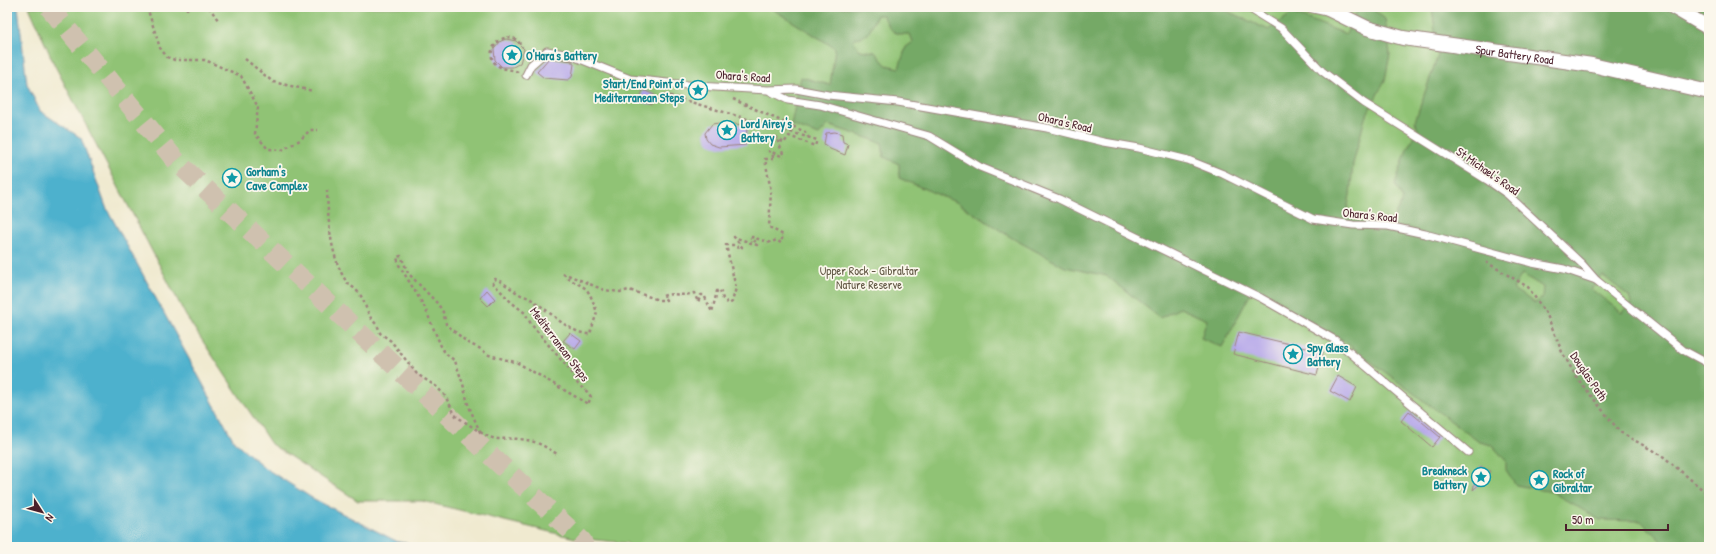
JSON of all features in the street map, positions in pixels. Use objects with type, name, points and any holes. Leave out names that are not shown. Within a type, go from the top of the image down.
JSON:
[{"type":"street","name":"Spur Battery Road","points":[[1324,7],[1367,28],[1403,38],[1592,65],[1709,92]]},
{"type":"street","points":[[1673,7],[1709,28]]},
{"type":"lane","name":"St Michael's Road","points":[[1247,7],[1281,28],[1322,71],[1364,103],[1507,194],[1582,264],[1596,280],[1683,350],[1709,364]]},
{"type":"lane","points":[[1304,7],[1341,15]]},
{"type":"lane","name":"Ohara's Road","points":[[526,75],[531,65],[547,51],[570,55],[630,79],[650,82],[768,90],[796,89],[828,95],[898,102],[1047,128],[1188,160],[1224,174],[1312,219],[1353,225],[1388,226],[1425,234],[1508,257],[1564,269],[1596,280]]},
{"type":"lane","points":[[768,90],[788,100],[820,105],[929,136],[980,167],[1059,199],[1261,298],[1335,340],[1468,452]]},
{"type":"path","points":[[147,7],[160,48],[167,57],[175,60],[205,60],[241,76],[258,107],[255,134],[268,149],[282,150],[300,140],[310,130],[318,130]]},
{"type":"path","points":[[209,7],[218,20]]},
{"type":"path","points":[[522,47],[515,39],[508,37],[502,38],[493,46],[491,53],[495,63],[500,68],[515,70],[526,75]]},
{"type":"path","points":[[245,59],[274,82],[313,91]]},
{"type":"path","points":[[729,96],[805,132],[808,138]]},
{"type":"path","points":[[704,107],[808,138]]},
{"type":"path","name":"Mediterranean Steps","points":[[480,432],[468,404],[455,361],[445,353],[441,346],[424,306],[399,265],[397,258],[401,256],[408,273],[438,304],[449,327],[468,343],[489,355],[518,363],[588,404],[591,397],[589,393],[576,384],[573,374],[531,324],[525,313],[495,286],[492,282],[494,279],[504,282],[521,295],[532,299],[560,322],[584,333],[590,334],[597,312],[586,289],[568,278],[562,271],[570,277],[597,288],[620,292],[629,290],[659,300],[666,300],[664,296],[669,294],[684,296],[694,293],[698,302],[701,295],[704,295],[712,312],[717,291],[720,290],[724,299],[729,304],[732,302],[736,288],[726,245],[735,245],[740,249],[742,246],[734,236],[757,245],[758,243],[751,238],[752,237],[771,242],[776,240],[781,243],[783,236],[769,227],[771,191],[765,159],[775,159],[769,151],[784,157],[776,137],[784,143],[789,136],[815,146],[817,140],[808,138]]},
{"type":"path","points":[[327,190],[329,232],[340,272],[347,284],[356,290],[365,300],[371,318],[378,325],[380,333],[391,341],[417,374],[437,387],[445,396],[456,416],[493,439],[519,438],[538,442],[557,454]]},
{"type":"path","name":"Douglas Path","points":[[1483,260],[1528,287],[1547,316],[1562,352],[1577,378],[1620,432],[1664,457],[1709,496]]},
{"type":"green space","name":"Upper Rock - Gibraltar Nature Reserve","points":[[29,7],[1709,7],[1709,547],[631,547],[627,543],[575,538],[422,501],[358,501],[271,444],[186,316],[54,64]]},
{"type":"green space","points":[[769,7],[1218,7],[1269,30],[1292,13],[1346,34],[1357,10],[1351,7],[1370,7],[1385,19],[1390,54],[1385,80],[1365,118],[1353,164],[1346,216],[1392,220],[1403,200],[1395,184],[1407,149],[1418,130],[1415,121],[1438,55],[1432,7],[1709,7],[1709,547],[1667,547],[1641,521],[1600,520],[1552,492],[1516,485],[1506,470],[1506,461],[1492,445],[1479,442],[1338,337],[1253,289],[1222,347],[1201,338],[1207,320],[1180,308],[1160,318],[1107,276],[1065,267],[1012,238],[958,203],[899,178],[899,164],[884,157],[882,143],[828,125],[819,135],[791,125],[801,77],[830,85],[835,48]],"holes":[[[877,15],[883,15],[890,28],[896,33],[910,34],[913,42],[906,47],[899,68],[886,65],[875,52],[860,50],[853,40],[868,34]],[[1522,274],[1543,287],[1542,298],[1535,303],[1513,289]],[[1602,275],[1629,296],[1631,304],[1622,313],[1591,289]]]},
{"type":"water","points":[[7,7],[18,7],[27,84],[40,111],[81,138],[106,207],[234,441],[265,468],[312,498],[398,542],[406,543],[411,547],[7,547]]},
{"type":"building","points":[[506,39],[516,41],[524,49],[520,63],[513,67],[502,67],[495,60],[494,49],[501,41]]},
{"type":"building","points":[[549,58],[572,61],[574,64],[572,77],[568,80],[544,78],[537,72]]},
{"type":"building","points":[[643,90],[655,95],[652,105],[639,101]]},
{"type":"building","points":[[712,124],[747,125],[746,145],[719,147],[710,144],[706,139],[705,133]]},
{"type":"building","points":[[835,132],[842,134],[843,142],[848,144],[845,155],[830,149],[824,144],[826,133]]},
{"type":"building","points":[[487,290],[495,299],[488,306],[480,298]]},
{"type":"building","points":[[1239,332],[1323,352],[1317,375],[1233,354]]},
{"type":"building","points":[[570,333],[581,341],[575,349],[563,341]]},
{"type":"building","points":[[1338,376],[1357,387],[1350,402],[1330,391]]},
{"type":"building","points":[[1409,411],[1440,437],[1432,447],[1401,421]]},
{"type":"building","points":[[1481,466],[1490,471],[1487,477],[1473,490],[1477,472]]},
{"type":"tunnel","points":[[49,7],[177,162],[582,541],[584,547]]},
{"type":"place","name":"O'Hara's Battery","points":[[512,55]]},
{"type":"place","name":"Start/End Point of Mediterranean Steps","points":[[698,90]]},
{"type":"place","name":"Lord Airey's Battery","points":[[727,130]]},
{"type":"place","name":"Gorham's Cave Complex","points":[[232,178]]},
{"type":"place","name":"Spy Glass Battery","points":[[1293,354]]},
{"type":"place","name":"Breakneck Battery","points":[[1481,477]]},
{"type":"place","name":"Rock of Gibraltar","points":[[1539,480]]}]
